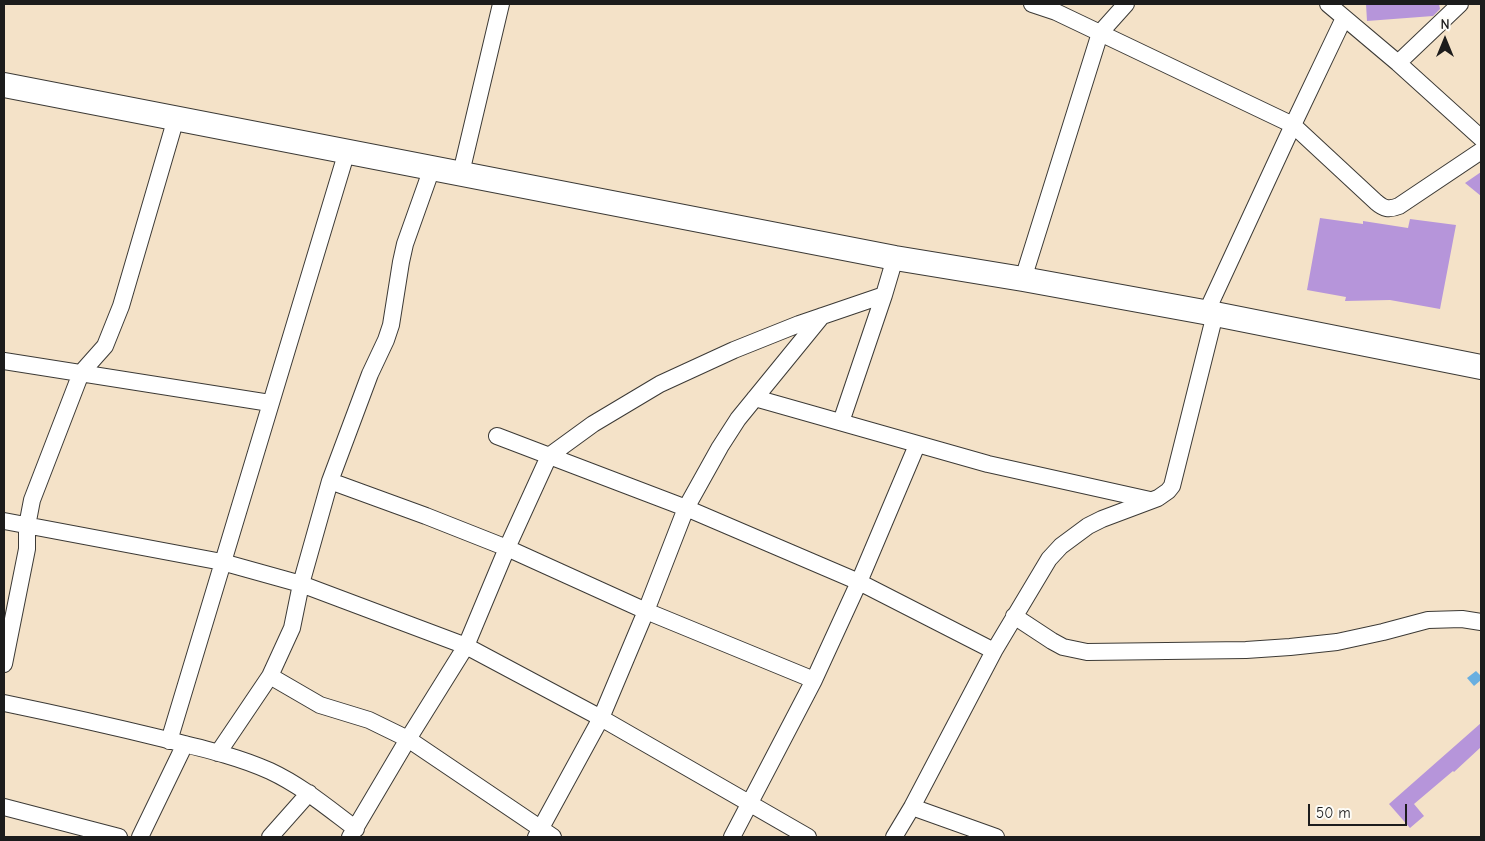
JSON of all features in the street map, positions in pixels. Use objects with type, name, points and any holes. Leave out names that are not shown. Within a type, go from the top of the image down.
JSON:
[{"type":"highway","points":[[4,85],[895,258],[1210,313],[1481,367]]},
{"type":"street","points":[[461,173],[501,4]]},
{"type":"street","points":[[1032,4],[1056,12],[1293,125],[1376,202],[1386,209],[1398,206],[1481,151]]},
{"type":"street","points":[[1023,279],[1100,33],[1126,4]]},
{"type":"street","points":[[1328,4],[1398,62],[1481,138]]},
{"type":"street","points":[[1398,62],[1460,4]]},
{"type":"street","points":[[894,837],[912,807],[994,651],[1049,559],[1061,546],[1081,530],[1102,519],[1163,495],[1172,486],[1210,313],[1293,125],[1344,18]]},
{"type":"street","points":[[4,664],[26,549],[27,526],[32,500],[81,373],[105,346],[121,306],[176,118]]},
{"type":"street","points":[[168,740],[347,151]]},
{"type":"street","points":[[218,753],[270,676],[292,628],[301,584],[330,481],[370,374],[391,325],[405,244],[432,168]]},
{"type":"street","points":[[841,422],[895,258]]},
{"type":"street","points":[[4,703],[185,744],[269,770],[309,793],[353,833],[466,646],[549,456],[593,424],[660,384],[734,350],[822,316],[884,295]]},
{"type":"street","points":[[270,676],[320,705],[369,720],[408,740],[543,835],[601,718],[646,611],[686,508],[738,419],[822,316]]},
{"type":"street","points":[[4,361],[270,403]]},
{"type":"street","points":[[755,398],[1022,473],[1151,500]]},
{"type":"street","points":[[497,436],[686,508],[859,582],[994,651]]},
{"type":"street","points":[[732,837],[814,680],[859,582],[917,445]]},
{"type":"street","points":[[330,481],[508,548],[646,611],[814,680]]},
{"type":"street","points":[[4,521],[222,562],[301,584],[466,646],[601,718],[808,837]]},
{"type":"street","points":[[1014,616],[1063,647],[1087,652],[1246,650],[1290,647],[1338,642],[1428,620],[1462,619],[1481,622]]},
{"type":"street","points":[[140,837],[185,744]]},
{"type":"street","points":[[270,837],[309,793]]},
{"type":"street","points":[[912,807],[996,837]]},
{"type":"street","points":[[4,808],[63,831],[119,837]]},
{"type":"water","points":[[1476,671],[1481,676],[1481,680],[1474,686],[1467,678]]},
{"type":"building","points":[[1366,4],[1439,4],[1440,9],[1433,16],[1367,21]]},
{"type":"building","points":[[1481,172],[1481,196],[1465,183]]},
{"type":"building","points":[[1320,218],[1363,224],[1363,221],[1408,228],[1410,219],[1456,225],[1440,309],[1390,300],[1345,301],[1346,297],[1307,290]]},
{"type":"building","points":[[1481,723],[1481,747],[1454,772],[1414,804],[1424,816],[1410,828],[1389,804]]}]
